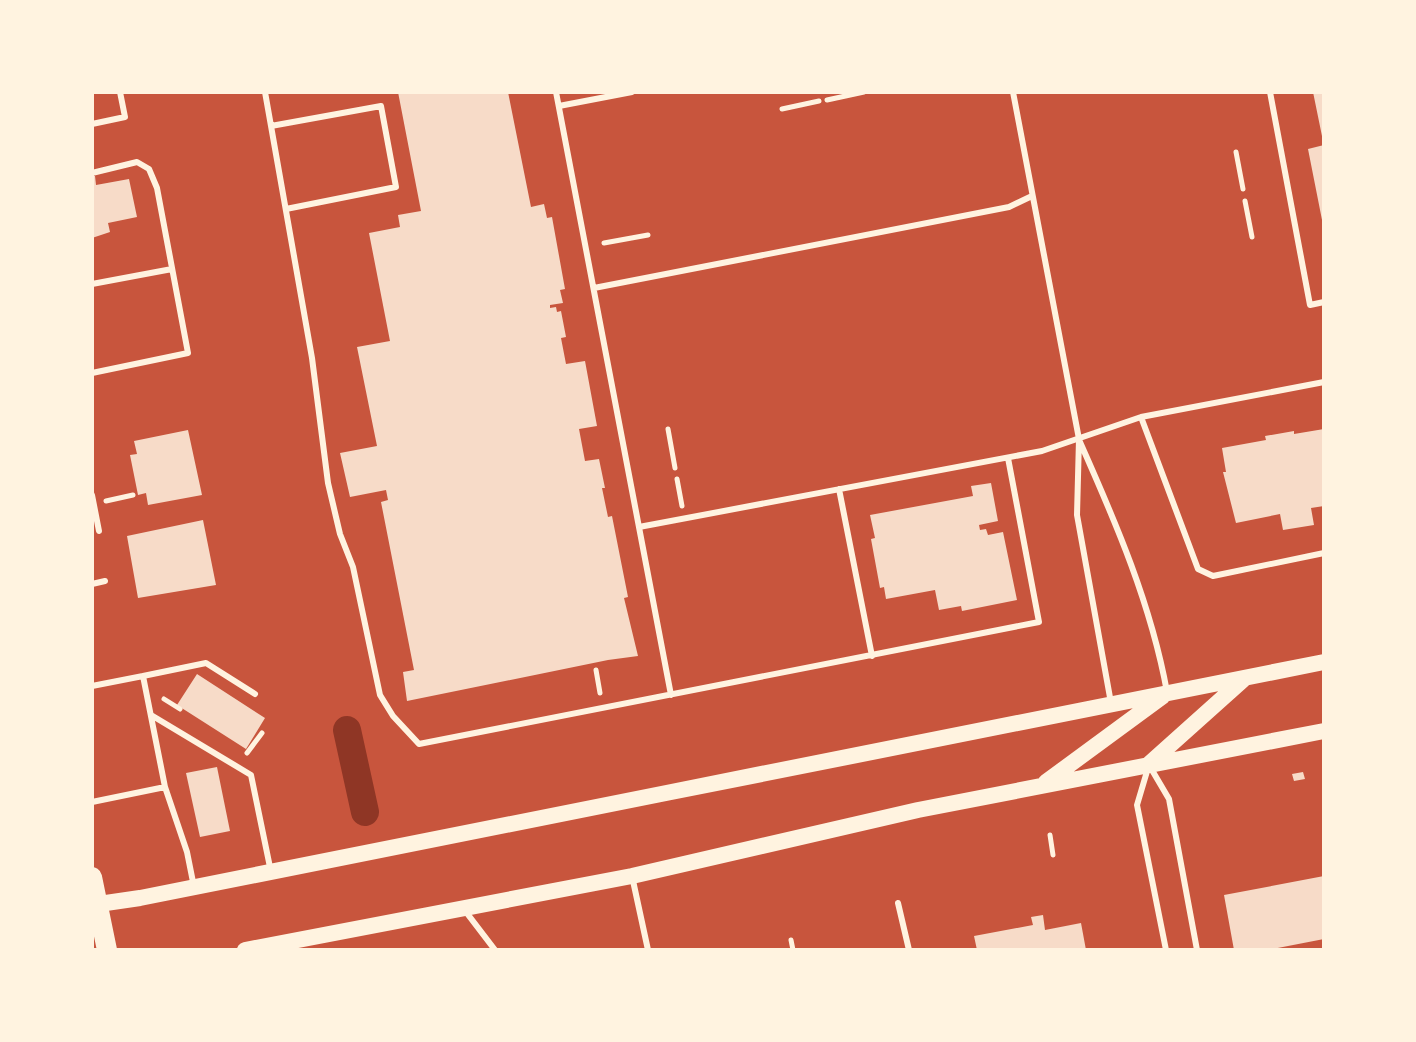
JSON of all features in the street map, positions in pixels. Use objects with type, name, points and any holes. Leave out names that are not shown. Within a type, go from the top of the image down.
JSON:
[{"type":"main road","points":[[95,904],[583,812],[900,744],[1324,662]]},
{"type":"main road","points":[[1149,764],[1246,677]]},
{"type":"main road","points":[[1043,785],[1167,692]]},
{"type":"main road","points":[[245,950],[307,944],[632,876],[918,810],[1324,731]]},
{"type":"main road","points":[[92,877],[95,904],[107,950]]},
{"type":"lane","points":[[92,124],[125,117],[120,92]]},
{"type":"lane","points":[[265,92],[312,358],[328,483],[340,534],[353,567],[380,695],[393,716],[419,744],[1039,622],[1008,458]]},
{"type":"lane","points":[[556,92],[671,695]]},
{"type":"lane","points":[[559,106],[632,92]]},
{"type":"lane","points":[[1013,92],[1079,439],[1130,558],[1159,651],[1167,692]]},
{"type":"lane","points":[[1270,92],[1310,305],[1324,302]]},
{"type":"lane","points":[[271,126],[381,106],[396,187],[286,209]]},
{"type":"lane","points":[[92,173],[137,162],[149,169],[157,188],[188,353],[92,373]]},
{"type":"lane","points":[[594,288],[1009,207],[1032,196]]},
{"type":"lane","points":[[92,284],[172,269]]},
{"type":"lane","points":[[639,527],[1042,451],[1141,417],[1324,382]]},
{"type":"lane","points":[[1141,417],[1198,569],[1213,576],[1324,553]]},
{"type":"lane","points":[[1079,439],[1077,515],[1111,703]]},
{"type":"lane","points":[[839,489],[872,656]]},
{"type":"lane","points":[[92,495],[99,531]]},
{"type":"lane","points":[[92,584],[105,581]]},
{"type":"lane","points":[[92,686],[206,663],[255,694]]},
{"type":"lane","points":[[143,676],[165,787],[187,852],[194,887]]},
{"type":"lane","points":[[151,715],[251,775],[271,872]]},
{"type":"lane","points":[[1149,764],[1137,805],[1166,950]]},
{"type":"lane","points":[[1149,764],[1169,799],[1197,950]]},
{"type":"lane","points":[[92,802],[165,787]]},
{"type":"lane","points":[[632,876],[648,950]]},
{"type":"lane","points":[[898,903],[909,950]]},
{"type":"lane","points":[[464,909],[495,950]]},
{"type":"path","points":[[827,100],[864,92]]},
{"type":"path","points":[[782,109],[819,101]]},
{"type":"path","points":[[1236,152],[1243,189]]},
{"type":"path","points":[[1245,201],[1252,237]]},
{"type":"path","points":[[604,243],[648,235]]},
{"type":"path","points":[[668,429],[675,468]]},
{"type":"path","points":[[677,479],[681,501]]},
{"type":"path","points":[[112,499],[133,495]]},
{"type":"path","points":[[596,670],[600,692]]},
{"type":"path","points":[[246,752],[249,754],[262,733]]},
{"type":"path","points":[[1050,835],[1053,855]]},
{"type":"path","points":[[791,940],[793,950]]},
{"type":"building","points":[[398,92],[508,92],[531,207],[544,204],[547,218],[552,217],[565,289],[560,290],[563,303],[550,305],[550,308],[556,307],[557,312],[561,311],[566,337],[561,338],[566,364],[585,361],[597,426],[579,429],[585,461],[599,459],[605,488],[602,488],[608,517],[612,516],[628,597],[624,598],[638,656],[407,701],[403,672],[414,670],[381,502],[388,500],[386,490],[350,497],[340,453],[377,446],[357,347],[390,341],[369,233],[400,227],[398,215],[421,211]]},
{"type":"building","points":[[1313,92],[1324,92],[1324,141],[1323,141]]},
{"type":"building","points":[[1324,145],[1324,225],[1323,225],[1308,149]]},
{"type":"building","points":[[92,176],[95,176],[96,185],[129,179],[137,217],[108,223],[110,232],[92,238]]},
{"type":"building","points":[[1324,429],[1324,506],[1311,508],[1314,525],[1283,530],[1280,514],[1236,523],[1223,472],[1226,472],[1222,448],[1266,440],[1265,436]]},
{"type":"building","points":[[188,430],[202,495],[148,505],[146,493],[138,495],[130,455],[137,454],[134,441]]},
{"type":"building","points":[[991,483],[998,521],[979,525],[980,530],[986,529],[988,535],[1003,532],[1017,600],[962,611],[961,606],[939,610],[935,590],[886,599],[884,587],[880,588],[870,515],[973,496],[971,486]]},
{"type":"building","points":[[203,520],[216,585],[138,598],[127,536]]},
{"type":"building","points":[[197,674],[265,718],[246,749],[177,705]]},
{"type":"building","points":[[217,767],[230,831],[200,837],[186,773]]},
{"type":"building","points":[[1303,772],[1305,779],[1294,781],[1292,774]]},
{"type":"building","points":[[1324,876],[1324,939],[1267,950],[1234,950],[1224,895]]},
{"type":"building","points":[[1043,915],[1045,930],[1081,923],[1086,950],[977,950],[974,936],[1033,925],[1031,917]]},
{"type":"waterway","points":[[347,730],[365,812]]}]
